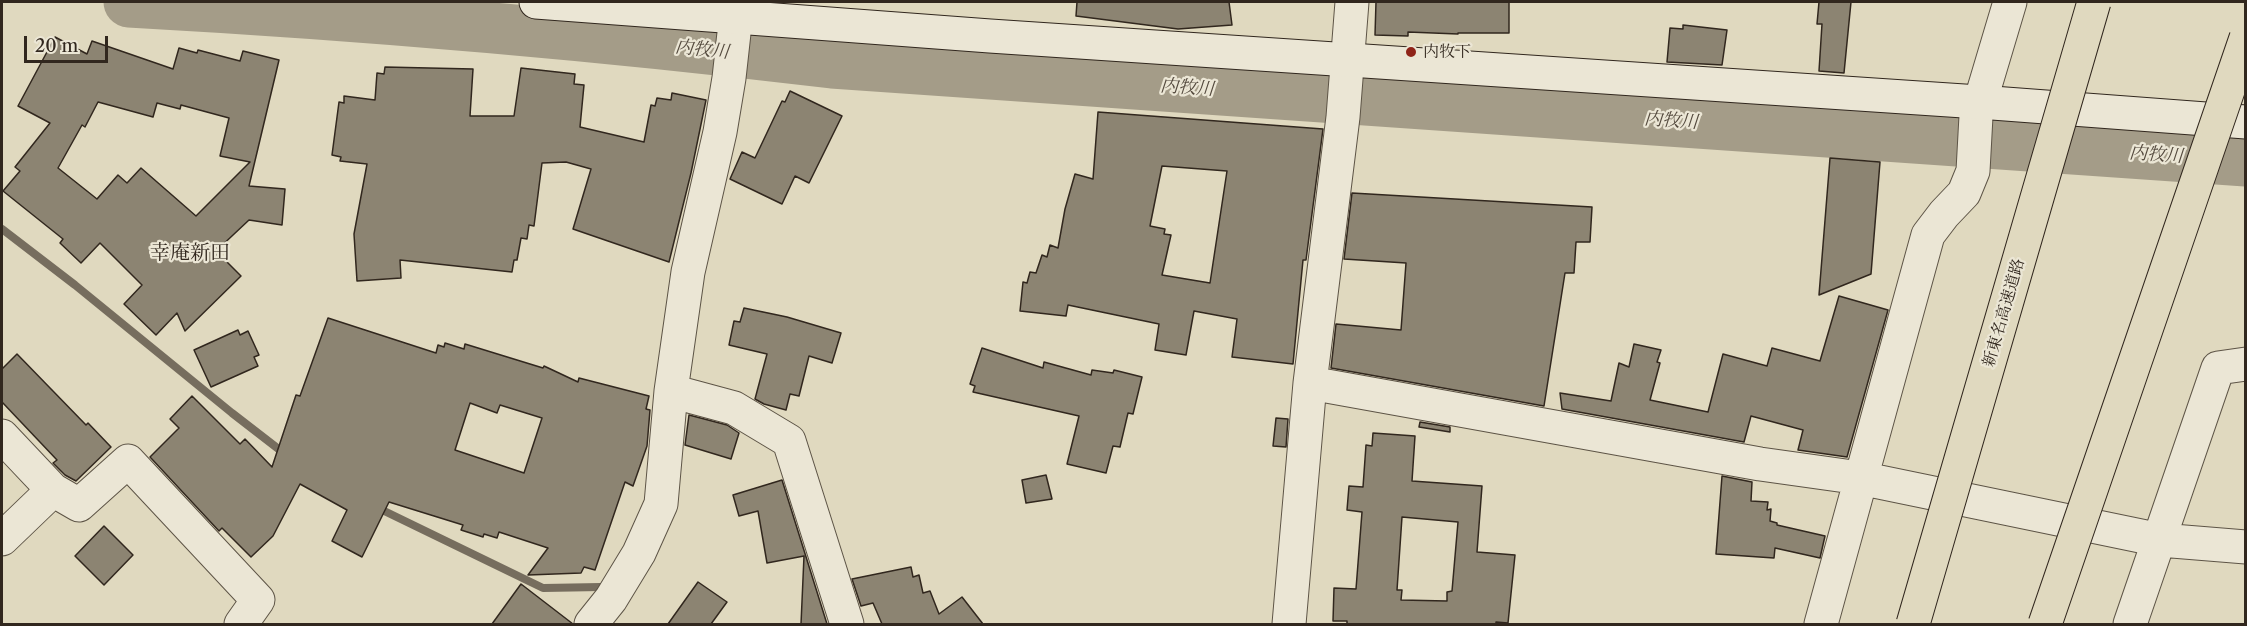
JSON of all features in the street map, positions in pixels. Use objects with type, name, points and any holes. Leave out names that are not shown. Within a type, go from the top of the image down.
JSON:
[{"type":"highway","name":"新東名高速道路","points":[[1914,624],[2094,2]]},
{"type":"highway","points":[[2045,624],[2246,38]]},
{"type":"street","points":[[536,2],[735,25],[990,36],[1347,68],[1978,109],[2246,122]]},
{"type":"street","points":[[1289,624],[1310,383],[1343,117],[1352,2]]},
{"type":"street","points":[[1821,624],[1928,235],[1964,193],[1973,171],[1978,109],[2010,2]]},
{"type":"street","points":[[591,624],[611,599],[639,553],[661,504],[671,391],[688,272],[720,132],[735,25]]},
{"type":"street","points":[[2130,624],[2218,368],[2246,364]]},
{"type":"street","points":[[1310,383],[1749,462],[1860,478],[2160,540],[2246,547]]},
{"type":"street","points":[[671,391],[734,408],[789,441],[847,624]]},
{"type":"street","points":[[2,436],[53,490],[79,505],[128,461],[258,600],[241,624]]},
{"type":"street","points":[[2,539],[53,490]]},
{"type":"building","points":[[1077,2],[1229,2],[1232,25],[1178,29],[1076,16]]},
{"type":"building","points":[[1376,2],[1509,2],[1509,33],[1408,32],[1408,36],[1375,35]]},
{"type":"building","points":[[1819,2],[1851,2],[1844,73],[1819,71],[1822,24],[1817,24]]},
{"type":"building","points":[[1683,25],[1727,30],[1722,65],[1667,62],[1670,28],[1683,29]]},
{"type":"building","points":[[55,37],[87,54],[92,41],[173,69],[179,48],[197,53],[198,50],[240,61],[243,51],[279,60],[249,186],[285,189],[282,225],[249,220],[216,251],[241,276],[185,331],[177,313],[156,335],[124,304],[142,285],[100,243],[81,263],[60,243],[63,239],[3,191],[20,171],[15,167],[50,123],[18,106]],"holes":[[[98,102],[153,117],[157,103],[180,109],[181,105],[229,118],[220,156],[250,162],[196,216],[141,168],[127,183],[118,175],[97,199],[58,168],[82,125],[85,127]]]},
{"type":"building","points":[[385,67],[473,69],[470,116],[514,116],[521,68],[575,74],[574,84],[584,85],[580,127],[644,142],[651,105],[655,106],[657,98],[671,100],[672,93],[706,100],[669,262],[573,229],[591,169],[566,162],[542,163],[534,226],[529,225],[527,239],[521,238],[512,272],[400,260],[401,278],[357,281],[354,234],[367,164],[340,161],[341,157],[332,155],[339,102],[344,103],[344,96],[375,100],[377,73],[384,74]]},
{"type":"building","points":[[790,91],[842,116],[809,183],[795,176],[782,204],[730,179],[742,152],[755,158],[782,101],[785,102]]},
{"type":"building","points":[[1098,112],[1323,129],[1306,260],[1303,260],[1293,364],[1232,357],[1237,319],[1194,311],[1186,355],[1155,350],[1159,324],[1068,305],[1066,316],[1020,311],[1023,282],[1027,283],[1030,272],[1036,273],[1042,255],[1047,257],[1050,245],[1058,248],[1065,209],[1075,174],[1093,179]],"holes":[[[1162,166],[1227,171],[1210,283],[1162,275],[1171,235],[1164,234],[1165,229],[1150,226]]]},
{"type":"building","points":[[1830,158],[1880,162],[1871,274],[1819,295]]},
{"type":"building","points":[[1352,193],[1592,207],[1590,242],[1576,242],[1574,273],[1565,273],[1544,406],[1331,368],[1336,324],[1401,330],[1406,263],[1344,259]]},
{"type":"building","points":[[1839,296],[1888,310],[1847,457],[1798,450],[1803,430],[1751,416],[1744,442],[1562,409],[1560,393],[1611,401],[1619,363],[1629,367],[1634,344],[1661,350],[1657,362],[1660,363],[1650,400],[1708,412],[1723,354],[1767,366],[1772,348],[1820,361]]},
{"type":"building","points":[[744,308],[787,317],[841,333],[832,363],[809,356],[799,396],[790,394],[786,410],[755,399],[767,354],[729,345],[734,321],[740,322]]},
{"type":"building","points":[[328,318],[436,353],[438,345],[444,347],[445,343],[464,349],[465,344],[543,368],[544,366],[578,382],[579,378],[649,396],[646,409],[650,410],[647,446],[633,486],[625,482],[595,570],[584,567],[581,573],[528,575],[548,548],[499,532],[497,538],[484,534],[483,537],[461,530],[463,525],[389,502],[362,557],[332,541],[347,510],[300,484],[273,536],[251,557],[222,528],[219,531],[150,457],[179,428],[170,419],[192,396],[240,444],[245,439],[272,467],[296,395],[300,396]],"holes":[[[470,403],[497,413],[500,405],[542,418],[524,473],[455,450]]]},
{"type":"building","points":[[238,330],[240,335],[248,331],[259,355],[254,357],[258,366],[211,387],[194,350]]},
{"type":"building","points":[[982,348],[1043,368],[1044,362],[1091,375],[1092,370],[1113,373],[1114,370],[1142,377],[1133,414],[1128,413],[1120,447],[1113,446],[1106,473],[1067,464],[1079,416],[973,392],[975,386],[970,384]]},
{"type":"building","points":[[17,354],[86,425],[88,423],[111,447],[76,481],[65,475],[53,463],[57,460],[2,402],[2,369]]},
{"type":"building","points":[[689,415],[727,425],[739,433],[731,459],[685,445]]},
{"type":"building","points":[[1276,418],[1288,419],[1286,447],[1273,446]]},
{"type":"building","points":[[1420,422],[1450,427],[1450,432],[1419,427]]},
{"type":"building","points":[[1373,433],[1415,436],[1412,481],[1482,486],[1477,552],[1515,555],[1508,623],[1347,624],[1347,621],[1333,621],[1334,588],[1356,589],[1362,512],[1347,510],[1349,486],[1363,487],[1366,445],[1372,446]],"holes":[[[1402,517],[1458,522],[1452,591],[1447,592],[1447,601],[1401,600],[1402,590],[1397,590]]]},
{"type":"building","points":[[1046,475],[1052,499],[1026,503],[1022,480]]},
{"type":"building","points":[[1722,476],[1752,482],[1751,501],[1768,502],[1767,510],[1771,509],[1770,521],[1777,525],[1825,536],[1820,558],[1775,548],[1774,558],[1716,554]]},
{"type":"building","points":[[782,480],[827,624],[801,624],[804,556],[767,563],[758,511],[739,516],[733,495]]},
{"type":"building","points":[[104,526],[133,555],[104,585],[75,556]]},
{"type":"building","points":[[911,567],[913,577],[919,575],[923,593],[930,591],[939,614],[962,597],[983,624],[882,624],[873,603],[861,606],[852,579]]},
{"type":"building","points":[[698,582],[727,602],[711,624],[668,624]]},
{"type":"building","points":[[521,584],[573,624],[492,624]]},
{"type":"waterway","name":"内牧川","points":[[129,2],[481,27],[656,43],[832,63],[2246,161]]},
{"type":"waterway","points":[[2,229],[285,454]]},
{"type":"waterway","points":[[376,507],[543,588],[601,587]]},
{"type":"place","name":"内牧下","points":[[1411,52]]},
{"type":"district","name":"幸庵新田","points":[[190,253]]}]
